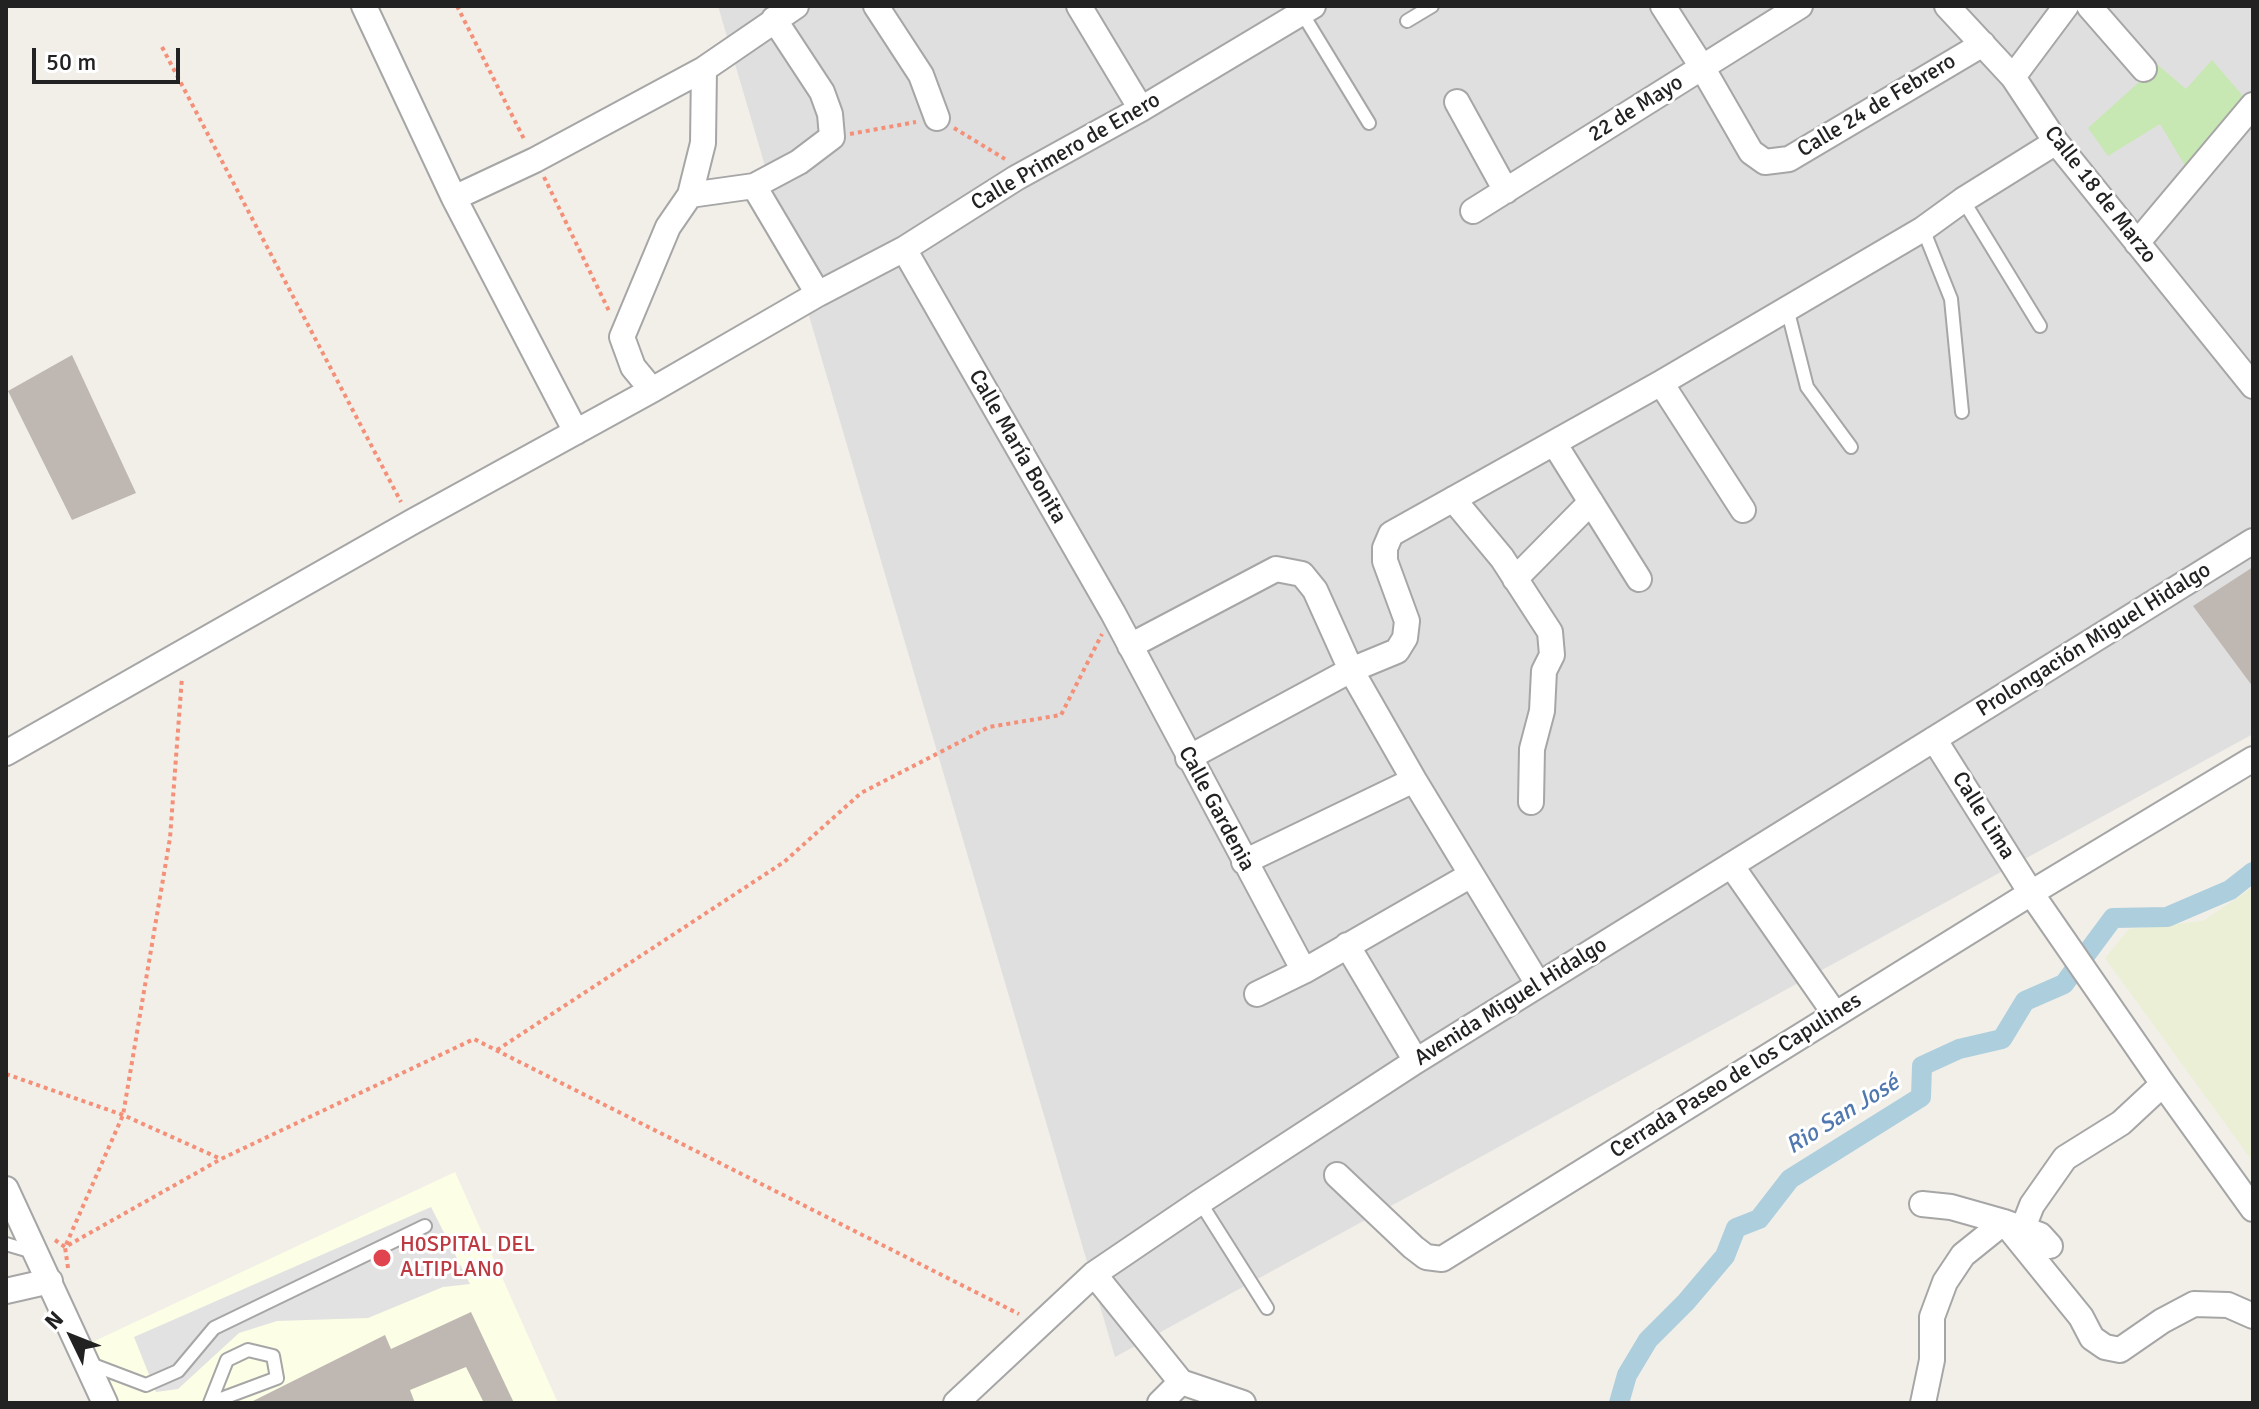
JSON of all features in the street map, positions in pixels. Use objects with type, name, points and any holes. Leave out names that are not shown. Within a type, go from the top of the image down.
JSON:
[{"type":"street","points":[[364,6],[454,198],[576,432]]},
{"type":"street","points":[[454,198],[535,160],[704,69],[796,6]]},
{"type":"street","points":[[876,6],[921,75],[937,118]]},
{"type":"street","points":[[1079,6],[1141,109]]},
{"type":"street","name":"Calle 24 de Febrero","points":[[1663,6],[1751,152],[1765,162],[1789,159],[1983,44]]},
{"type":"street","name":"22 de Mayo","points":[[1473,211],[1799,6]]},
{"type":"street","name":"Calle 18 de Marzo","points":[[1947,6],[2013,77],[2056,142],[2253,386]]},
{"type":"street","points":[[2013,77],[2066,6]]},
{"type":"street","points":[[2089,6],[2144,69]]},
{"type":"street","name":"Calle Primero de Enero","points":[[6,753],[818,294],[904,249],[1016,178],[1141,109],[1304,8]]},
{"type":"street","points":[[690,195],[754,186],[799,162],[832,137],[830,114],[822,92],[774,19]]},
{"type":"street","points":[[652,390],[633,367],[622,337],[668,227],[690,195],[703,143],[704,69]]},
{"type":"street","points":[[1457,102],[1506,191]]},
{"type":"street","points":[[2137,243],[2253,105]]},
{"type":"street","points":[[1188,758],[1351,670],[1397,651],[1405,638],[1407,621],[1385,561],[1385,548],[1391,534],[1661,383],[1923,229],[2056,142]]},
{"type":"street","points":[[754,186],[818,294]]},
{"type":"street","name":"Calle María Bonita","points":[[904,249],[1130,646]]},
{"type":"street","points":[[1661,383],[1743,510]]},
{"type":"street","points":[[1554,443],[1639,579]]},
{"type":"street","points":[[1453,499],[1502,558],[1550,632],[1552,655],[1544,671],[1542,711],[1532,749],[1531,802]]},
{"type":"street","points":[[1515,579],[1591,502]]},
{"type":"street","name":"Prolongación Miguel Hidalgo","points":[[1934,739],[2253,541]]},
{"type":"street","points":[[1130,646],[1276,569],[1302,574],[1315,590],[1351,670],[1414,780],[1538,984]]},
{"type":"street","name":"Calle Gardenia","points":[[1130,646],[1304,971]]},
{"type":"street","name":"Avenida Miguel Hidalgo","points":[[956,1403],[1094,1274],[1200,1202],[1538,984],[1934,739]]},
{"type":"street","name":"Calle Lima","points":[[1934,739],[2031,893],[2253,1209]]},
{"type":"street","name":"Cerrada Paseo de los Capulines","points":[[1337,1175],[1426,1257],[1442,1259],[2031,893],[2253,759]]},
{"type":"street","points":[[1244,862],[1414,780]]},
{"type":"street","points":[[1731,865],[1835,1014]]},
{"type":"street","points":[[1257,994],[1304,971],[1471,875]]},
{"type":"street","points":[[1347,945],[1416,1061]]},
{"type":"street","points":[[1923,1403],[1932,1360],[1932,1317],[1945,1282],[1963,1255],[2013,1225],[2032,1205],[2065,1158],[2121,1123],[2163,1084]]},
{"type":"street","points":[[6,1189],[45,1246],[50,1281],[105,1403]]},
{"type":"street","points":[[1922,1204],[1951,1207],[2013,1225],[2040,1235],[2050,1246]]},
{"type":"street","points":[[2013,1225],[2081,1317],[2092,1338],[2105,1347],[2120,1350],[2162,1321],[2194,1304],[2228,1305],[2253,1316]]},
{"type":"street","points":[[1094,1274],[1181,1382],[1243,1403]]},
{"type":"street","points":[[6,1291],[50,1281]]},
{"type":"street","points":[[1160,1403],[1181,1382]]},
{"type":"lane","points":[[1407,21],[1432,6]]},
{"type":"lane","points":[[1304,8],[1369,123]]},
{"type":"lane","points":[[1963,200],[2040,326]]},
{"type":"lane","points":[[1923,229],[1951,299],[1962,412]]},
{"type":"lane","points":[[1787,308],[1807,387],[1851,447]]},
{"type":"lane","points":[[1200,1202],[1267,1308]]},
{"type":"lane","points":[[88,1363],[146,1385],[178,1371],[214,1328],[425,1226]]},
{"type":"lane","points":[[6,1244],[45,1246]]},
{"type":"lane","points":[[248,1350],[273,1356],[277,1378],[210,1403],[227,1360],[248,1350]]},
{"type":"path","points":[[162,47],[412,522]]},
{"type":"path","points":[[497,1050],[784,862],[861,793],[989,727],[1061,715],[1113,613]]},
{"type":"path","points":[[65,1247],[123,1115],[170,838],[184,652]]},
{"type":"path","points":[[45,1246],[65,1247],[221,1159],[474,1039],[1039,1324]]},
{"type":"path","points":[[6,1074],[123,1115],[221,1159]]},
{"type":"shaded area","points":[[718,6],[2253,6],[2253,734],[1115,1357]]},
{"type":"shaded area","points":[[2253,887],[2253,1162],[2105,958],[2129,929],[2203,921]]},
{"type":"shaded area","name":"H0SPITAL DEL ALTIPLAN0","points":[[455,1172],[558,1403],[113,1403],[86,1345]]},
{"type":"shaded area","points":[[431,1207],[470,1284],[443,1287],[368,1318],[277,1321],[239,1333],[178,1389],[156,1392],[134,1337]]},
{"type":"green space","points":[[2212,60],[2249,103],[2187,169],[2160,124],[2108,156],[2088,128],[2158,65],[2186,89]]},
{"type":"building","points":[[72,355],[136,493],[72,520],[8,391]]},
{"type":"building","points":[[2253,567],[2253,687],[2193,606]]},
{"type":"building","points":[[471,1312],[514,1403],[484,1403],[466,1367],[410,1390],[415,1403],[249,1403],[385,1335],[391,1349]]},
{"type":"waterway","name":"Rio San José","points":[[1619,1403],[1627,1375],[1648,1340],[1725,1256],[1736,1228],[1759,1219],[1790,1179],[1921,1097],[1922,1066],[1959,1049],[2002,1039],[2025,1001],[2064,984],[2113,918],[2167,917],[2230,890],[2253,872]]},
{"type":"place","name":"H0SPITAL DEL ALTIPLAN0","points":[[382,1258]]}]
